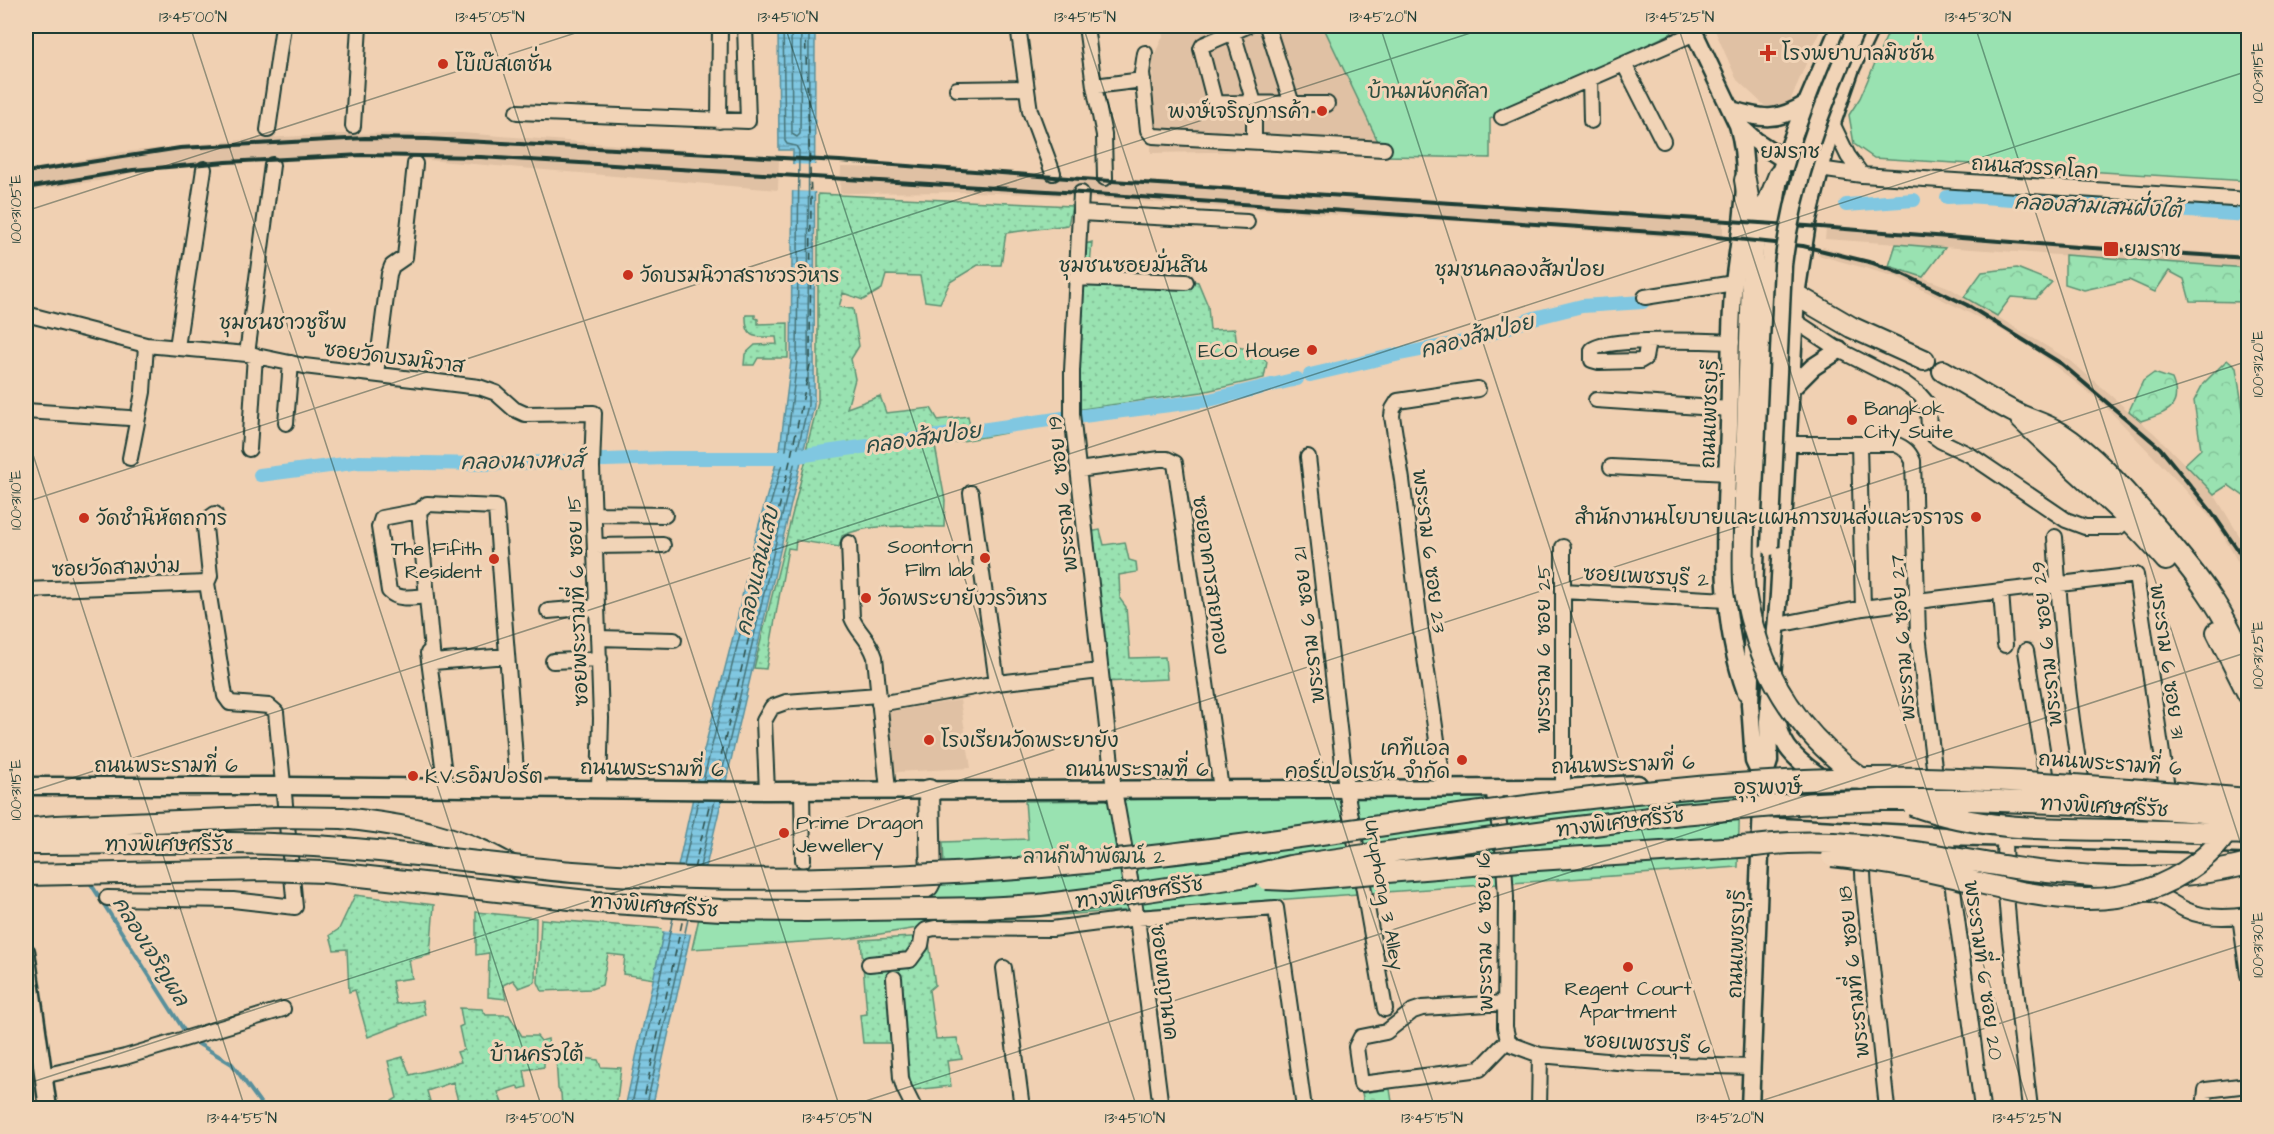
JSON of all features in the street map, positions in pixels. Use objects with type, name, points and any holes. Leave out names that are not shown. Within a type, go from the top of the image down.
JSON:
[{"type":"highway","points":[[1755,236],[1782,167]]},
{"type":"highway","points":[[1745,180],[1755,236],[1751,295],[1744,582],[1748,610],[1767,669],[1781,696],[1797,719],[1840,764],[1868,783],[1900,800],[1926,810],[1993,825],[2037,830],[2248,834]]},
{"type":"highway","points":[[1796,295],[1851,327],[1924,360]]},
{"type":"highway","points":[[1943,371],[2015,412],[2046,424],[2084,450],[2128,495],[2190,569],[2217,606],[2242,653],[2248,674]]},
{"type":"highway","points":[[2015,412],[2152,543],[2192,592],[2214,627],[2248,694]]},
{"type":"highway","name":"ทางพิเศษศรีรัช","points":[[26,844],[274,844],[580,872],[809,879],[957,873],[1102,862],[1278,842],[1388,824],[1598,797],[1832,778],[1923,778],[2012,782],[2248,799]]},
{"type":"highway","points":[[26,830],[56,826],[278,817],[342,818],[368,820],[433,833],[484,852],[534,877],[550,881],[650,890],[740,894],[919,892],[928,886],[931,880],[929,790]]},
{"type":"highway","points":[[1248,876],[1290,880],[1759,838],[2051,898],[2085,900],[2113,898],[2159,886],[2204,858],[2228,831],[2248,793]]},
{"type":"highway","name":"ทางพิเศษศรีรัช","points":[[26,874],[264,870],[324,872],[597,902],[721,910],[806,911],[1039,905],[1248,876],[1290,866],[1399,850],[1681,814],[1797,804],[1881,800],[1970,800],[2083,804],[2248,815]]},
{"type":"highway","points":[[1759,838],[1778,843],[1860,845],[1957,857],[2040,872],[2129,878],[2184,875],[2248,864]]},
{"type":"main road","name":"ถนนเพชรบุรี","points":[[1763,780],[1754,761],[1750,704],[1767,293],[1773,225],[1782,167],[1840,26]]},
{"type":"main road","points":[[1768,721],[1770,547],[1783,265],[1788,227],[1815,125],[1857,26]]},
{"type":"main road","name":"ถนนเพชรบุรี","points":[[1750,1108],[1759,838],[1763,780],[1769,761],[1768,721],[1779,595],[1796,295],[1819,169],[1851,68],[1871,26]]},
{"type":"main road","points":[[1693,29],[1734,118],[1782,167],[1807,225]]},
{"type":"main road","points":[[1734,118],[1781,116],[1806,104]]},
{"type":"main road","name":"ถนนเพชรบุรี","points":[[1734,118],[1742,139],[1745,180],[1741,239],[1734,284],[1725,543],[1727,600],[1742,681],[1750,704]]},
{"type":"main road","points":[[1782,167],[1819,169]]},
{"type":"main road","points":[[1767,293],[1796,295]]},
{"type":"main road","points":[[1789,391],[1813,367],[1839,350]]},
{"type":"main road","points":[[1779,595],[1776,721],[1785,745],[1795,759],[1818,775]]},
{"type":"main road","name":"ถนนพระรามที่ 6","points":[[26,786],[599,788],[765,791],[1563,788],[1763,780],[1818,775],[1935,775],[2248,793]]},
{"type":"main road","points":[[1759,838],[1788,828],[1946,836],[2248,845]]},
{"type":"main road","points":[[26,952],[48,1108]]},
{"type":"street","points":[[268,130],[283,26]]},
{"type":"street","points":[[353,126],[359,26]]},
{"type":"street","points":[[719,121],[720,26]]},
{"type":"street","points":[[517,112],[744,122],[749,118],[746,26]]},
{"type":"street","points":[[1018,26],[1030,111],[1053,173]]},
{"type":"street","points":[[1086,26],[1094,86],[1104,135],[1105,178]]},
{"type":"street","points":[[1247,26],[1232,28],[1203,45],[1201,49],[1215,103],[1327,104]]},
{"type":"street","points":[[1267,26],[1292,104]]},
{"type":"street","points":[[1232,28],[1254,103],[1254,140]]},
{"type":"street","points":[[1502,117],[1624,64],[1693,29]]},
{"type":"street","points":[[1145,53],[1143,80],[1148,130],[1153,136],[1384,149]]},
{"type":"street","points":[[1624,64],[1663,141]]},
{"type":"street","points":[[1590,78],[1591,121]]},
{"type":"street","points":[[1094,86],[1143,80]]},
{"type":"street","points":[[957,89],[1026,88]]},
{"type":"street","points":[[1832,123],[1848,156],[1862,175]]},
{"type":"street","points":[[376,374],[390,274],[392,266],[405,257],[415,164]]},
{"type":"street","points":[[249,448],[251,354],[272,165]]},
{"type":"street","points":[[177,347],[204,169]]},
{"type":"street","name":"ถนนสวรรคโลก","points":[[1819,169],[1862,175],[2248,201]]},
{"type":"street","name":"พระราม 6 ซอย 19","points":[[1081,193],[1072,414],[1114,790]]},
{"type":"street","points":[[1080,213],[1246,222]]},
{"type":"street","points":[[1076,278],[1186,282]]},
{"type":"street","points":[[1645,297],[1734,284]]},
{"type":"street","name":"ซอยวัดบรมนิวาส","points":[[26,314],[146,345],[251,354],[291,363],[479,387],[496,393],[514,409],[525,414],[594,413]]},
{"type":"street","points":[[1795,321],[1839,350],[1904,383],[1919,394],[1929,410],[1929,429],[1934,436],[1970,454],[2066,520],[2085,527],[2120,527]]},
{"type":"street","points":[[1648,342],[1732,342]]},
{"type":"street","points":[[130,458],[142,392],[146,345]]},
{"type":"street","points":[[286,423],[291,363]]},
{"type":"street","name":"พระราม 6 ซอย 23","points":[[1444,788],[1392,416],[1398,401],[1478,389]]},
{"type":"street","points":[[1596,400],[1730,409]]},
{"type":"street","points":[[26,411],[129,418]]},
{"type":"street","name":"ซอยพระรามที่ 6 ซอย 15","points":[[594,413],[592,460],[601,718],[599,788]]},
{"type":"street","points":[[1786,444],[1859,444],[1863,608]]},
{"type":"street","name":"พระราม 6 ซอย 27","points":[[1859,444],[1895,444],[1907,451],[1913,461],[1918,635],[1935,775]]},
{"type":"street","name":"พระราม 6 ซอย 21","points":[[1308,457],[1346,789]]},
{"type":"street","name":"ซอยอาคารสายทอง","points":[[1078,470],[1167,459],[1175,464],[1178,470],[1221,789]]},
{"type":"street","points":[[1611,468],[1728,473]]},
{"type":"street","points":[[970,493],[997,683]]},
{"type":"street","points":[[427,596],[394,597],[388,591],[379,527],[382,518],[419,511],[427,504],[496,507],[517,788]]},
{"type":"street","points":[[419,511],[433,662],[507,657]]},
{"type":"street","points":[[107,898],[233,900],[295,907],[277,717],[274,709],[269,706],[230,703],[225,696],[207,584],[210,576],[205,527],[208,519],[215,514]]},
{"type":"street","points":[[594,514],[665,515]]},
{"type":"street","name":"พระราม 6 ซอย 29","points":[[2055,537],[2057,584],[2082,783]]},
{"type":"street","points":[[849,543],[852,618],[857,628],[869,640],[873,651],[888,790]]},
{"type":"street","points":[[595,546],[663,545]]},
{"type":"street","name":"พระราม 6 ซอย 25","points":[[1563,547],[1563,788]]},
{"type":"street","name":"พระราม 6 ซอย 31","points":[[2057,584],[2136,575],[2167,788]]},
{"type":"street","name":"ซอยวัดสามง่าม","points":[[26,590],[207,584]]},
{"type":"street","points":[[1778,625],[1863,608],[2057,584]]},
{"type":"street","name":"ซอยเพชรบุรี 2","points":[[1563,591],[1727,600]]},
{"type":"street","points":[[2001,592],[2005,645]]},
{"type":"street","points":[[548,611],[597,606]]},
{"type":"street","points":[[598,638],[674,640]]},
{"type":"street","points":[[427,646],[446,788]]},
{"type":"street","points":[[2026,651],[2047,780]]},
{"type":"street","points":[[553,661],[600,659]]},
{"type":"street","points":[[765,791],[764,721],[772,707],[786,702],[879,700],[1100,671]]},
{"type":"street","name":"พระราม 6 ซอย 16","points":[[1493,788],[1503,847],[1506,887],[1505,1027],[1508,1040]]},
{"type":"street","name":"Uruphong 3 Alley","points":[[1346,789],[1385,1009]]},
{"type":"street","points":[[802,790],[803,860]]},
{"type":"street","name":"ซอยพญานาค","points":[[1114,790],[1137,918],[1161,1108]]},
{"type":"street","name":"พระรามที่ 6 ซอย 18","points":[[1861,832],[1864,892],[1887,1108]]},
{"type":"street","name":"พระรามที่ 6 ซอย 20","points":[[1946,836],[1982,1108]]},
{"type":"street","points":[[2004,838],[2009,930],[2030,1108]]},
{"type":"street","points":[[2005,882],[2160,894],[2185,910],[2202,916],[2244,915],[2248,975]]},
{"type":"street","points":[[869,964],[910,960],[921,945],[923,933],[935,928],[1034,930],[1137,918],[1276,908],[1304,1108]]},
{"type":"street","points":[[1004,969],[1022,1108]]},
{"type":"street","points":[[894,978],[902,1078],[904,1088],[914,1108]]},
{"type":"street","points":[[1505,1003],[1422,1008],[1413,1011],[1386,1032],[1361,1037],[1356,1047],[1361,1083],[1480,1069],[1508,1040],[1520,1049],[1539,1055],[1539,1108]]},
{"type":"street","points":[[43,1076],[125,1057],[283,1009]]},
{"type":"street","name":"ซอยเพชรบุรี 6","points":[[1539,1055],[1639,1064],[1752,1067]]},
{"type":"street","points":[[2204,1108],[2206,1090],[2248,1085]]},
{"type":"shaded area","points":[[1160,26],[1324,26],[1384,149],[1151,153],[1153,58],[1163,36]]},
{"type":"shaded area","name":"โรงพยาบาลมิชชั่น","points":[[1713,26],[1822,26],[1788,106],[1765,106],[1737,80]]},
{"type":"shaded area","points":[[461,133],[779,157],[778,190],[381,156],[270,158],[150,168],[98,181],[26,191],[26,170],[123,152],[263,138],[342,134]]},
{"type":"shaded area","points":[[841,167],[969,169],[1627,213],[1665,213],[1723,220],[1723,241],[1064,196],[973,192],[840,193]]},
{"type":"shaded area","points":[[1826,229],[2248,255],[2248,268],[1825,239]]},
{"type":"shaded area","points":[[1823,247],[1903,270],[1948,287],[2071,361],[2155,434],[2214,494],[2248,550],[2248,580],[2217,525],[2179,483],[2103,404],[2035,350],[1993,325],[1897,277],[1818,255]]},
{"type":"shaded area","name":"โรงเรียนวัดพระยายัง","points":[[960,700],[971,768],[895,772],[887,712]]},
{"type":"green space","name":"บ้านมนังคศิลา","points":[[1323,26],[1669,26],[1672,33],[1490,119],[1490,158],[1385,156]]},
{"type":"green space","points":[[1891,26],[2248,26],[2248,181],[1874,158],[1854,144],[1849,115],[1860,98]]},
{"type":"green space","points":[[818,194],[1072,206],[1068,225],[1006,233],[1001,265],[978,265],[950,282],[940,303],[925,301],[920,276],[886,275],[882,289],[863,300],[843,293],[839,307],[853,309],[859,346],[851,359],[855,379],[847,408],[880,396],[886,413],[931,408],[938,420],[968,416],[970,426],[806,450],[818,403]]},
{"type":"green space","points":[[1092,242],[1089,278],[1176,277],[1198,282],[1208,306],[1210,330],[1235,329],[1237,347],[1256,351],[1267,362],[1264,378],[1202,392],[1075,410],[1081,245]]},
{"type":"green space","points":[[1896,244],[1945,248],[1923,277],[1889,266]]},
{"type":"green space","points":[[2065,255],[2248,268],[2248,302],[2190,301],[2184,279],[2169,271],[2155,292],[2129,280],[2084,290],[2065,284]]},
{"type":"green space","points":[[2017,268],[2052,282],[2036,299],[2011,297],[1997,316],[1964,297],[1982,272]]},
{"type":"green space","points":[[746,315],[755,315],[758,324],[788,323],[788,358],[758,358],[754,365],[744,365],[745,354],[755,345],[777,344],[776,337],[757,337],[750,333],[747,329]]},
{"type":"green space","points":[[2227,360],[2236,368],[2246,428],[2240,450],[2248,448],[2248,499],[2228,485],[2214,494],[2185,464],[2201,449],[2194,401],[2203,384]]},
{"type":"green space","points":[[2154,373],[2172,379],[2176,397],[2174,403],[2165,412],[2141,421],[2129,411],[2143,381]]},
{"type":"green space","points":[[1005,427],[1006,433],[935,446],[945,500],[944,527],[892,526],[866,529],[842,536],[839,547],[796,540],[795,549],[788,548],[766,669],[754,668],[807,455]]},
{"type":"green space","points":[[1100,530],[1104,545],[1125,542],[1129,560],[1136,562],[1137,572],[1119,575],[1120,599],[1126,607],[1130,658],[1165,657],[1167,679],[1104,682],[1088,532]]},
{"type":"green space","name":"ลานกีฬาพัฒน์ 2","points":[[1740,789],[1738,867],[949,923],[849,939],[692,949],[710,869],[944,867],[943,842],[1028,839],[1025,801],[1491,796]]},
{"type":"green space","points":[[355,895],[434,905],[430,955],[409,960],[412,978],[392,981],[396,1004],[422,1001],[425,1015],[368,1037],[355,990],[349,992],[347,949],[334,950],[330,935],[339,929]]},
{"type":"green space","points":[[476,912],[536,918],[535,982],[519,988],[513,980],[503,985],[506,999],[488,997],[489,953],[476,955]]},
{"type":"green space","points":[[541,919],[664,929],[654,979],[623,974],[625,956],[608,954],[602,985],[591,989],[542,991],[538,982]]},
{"type":"green space","points":[[928,936],[935,985],[929,990],[936,1039],[957,1038],[962,1059],[947,1061],[951,1086],[912,1090],[894,1043],[863,1043],[860,1015],[867,1014],[861,940]]},
{"type":"green space","points":[[460,1008],[482,1009],[486,1015],[509,1015],[522,1036],[537,1036],[541,1041],[548,1039],[550,1057],[544,1060],[544,1067],[524,1070],[527,1087],[520,1089],[517,1086],[498,1092],[502,1103],[496,1105],[496,1108],[460,1108],[453,1082],[427,1091],[431,1105],[421,1108],[395,1108],[392,1101],[397,1098],[388,1061],[403,1057],[410,1075],[461,1062],[457,1052],[464,1050],[459,1027],[463,1025]]},
{"type":"green space","points":[[577,1057],[598,1060],[601,1067],[621,1068],[616,1108],[562,1108],[556,1058]]},
{"type":"green space","points":[[1390,1089],[1393,1108],[1365,1108],[1362,1093]]},
{"type":"water","name":"คลองแสนแสบ","points":[[778,26],[815,26],[814,406],[696,909],[652,1108],[625,1108],[700,766],[735,629],[753,546],[780,449],[791,361],[793,150],[779,150]]},
{"type":"pier","points":[[790,164],[816,165],[816,192],[790,191]]},
{"type":"pier","points":[[674,869],[708,871],[694,934],[661,931]]},
{"type":"waterway","name":"คลองสามเสนฝั่งใต้","points":[[1947,197],[1967,196],[2248,215]]},
{"type":"waterway","points":[[1846,205],[1914,200]]},
{"type":"waterway","name":"คลองส้มป่อย","points":[[1310,375],[1473,340],[1534,318],[1582,306],[1643,302]]},
{"type":"waterway","name":"คลองส้มป่อย","points":[[1083,416],[1209,400],[1297,379]]},
{"type":"waterway","name":"คลองนางหงส์","points":[[260,475],[360,462],[485,464],[666,458],[784,458],[1063,418]]},
{"type":"waterway","name":"คลองเจริญผล","points":[[89,881],[187,1035]]},
{"type":"waterway","name":"คลองเจริญผล","points":[[192,1040],[232,1064],[264,1108]]},
{"type":"ferry route","points":[[715,782],[790,461],[810,365],[811,196],[805,26]]},
{"type":"ferry route","points":[[694,869],[711,798]]},
{"type":"ferry route","points":[[642,1108],[683,918]]},
{"type":"railway","points":[[26,172],[180,148],[365,138],[427,139],[840,161],[2248,258]]},
{"type":"railway","points":[[26,188],[133,170],[226,162],[362,155],[481,157],[1081,193],[1698,235],[1803,246],[1873,263],[1903,274],[1967,305],[2062,364],[2160,448],[2211,511],[2248,565]]},
{"type":"place","name":"โรงพยาบาลมิชชั่น","points":[[1768,53]]},
{"type":"place","name":"โบ๊เบ๊สเตชั่น","points":[[443,64]]},
{"type":"place","name":"พงษ์เจริญการค้า","points":[[1322,111]]},
{"type":"place","name":"ยมราช","points":[[2111,249]]},
{"type":"place","name":"วัดบรมนิวาสราชวรวิหาร","points":[[628,275]]},
{"type":"place","name":"ECO House","points":[[1312,350]]},
{"type":"place","name":"Bangkok City Suite","points":[[1852,420]]},
{"type":"place","name":"สำนักงานนโยบายและแผนการขนส่งและจราจร","points":[[1976,517]]},
{"type":"place","name":"วัดชำนิหัตถการ","points":[[84,518]]},
{"type":"place","name":"Soontorn Film lab","points":[[985,558]]},
{"type":"place","name":"The Fifith Resident","points":[[494,559]]},
{"type":"place","name":"วัดพระยายังวรวิหาร","points":[[866,598]]},
{"type":"place","name":"โรงเรียนวัดพระยายัง","points":[[929,740]]},
{"type":"place","name":"เคทีแอล คอร์เปอเรชัน จำกัด","points":[[1462,760]]},
{"type":"place","name":"K.V.Sอิมปอร์ต","points":[[413,776]]},
{"type":"place","name":"Prime Dragon Jewellery","points":[[784,833]]},
{"type":"place","name":"Regent Court Apartment","points":[[1628,967]]},
{"type":"district","name":"ยมราช","points":[[1790,151]]},
{"type":"district","name":"ชุมชนซอยมั่นสิน","points":[[1133,265]]},
{"type":"district","name":"ชุมชนคลองส้มป่อย","points":[[1520,269]]},
{"type":"district","name":"ชุมชนชาวชูชีพ","points":[[283,322]]},
{"type":"district","name":"อุรุพงษ์","points":[[1768,787]]},
{"type":"district","name":"บ้านครัวใต้","points":[[537,1054]]}]
